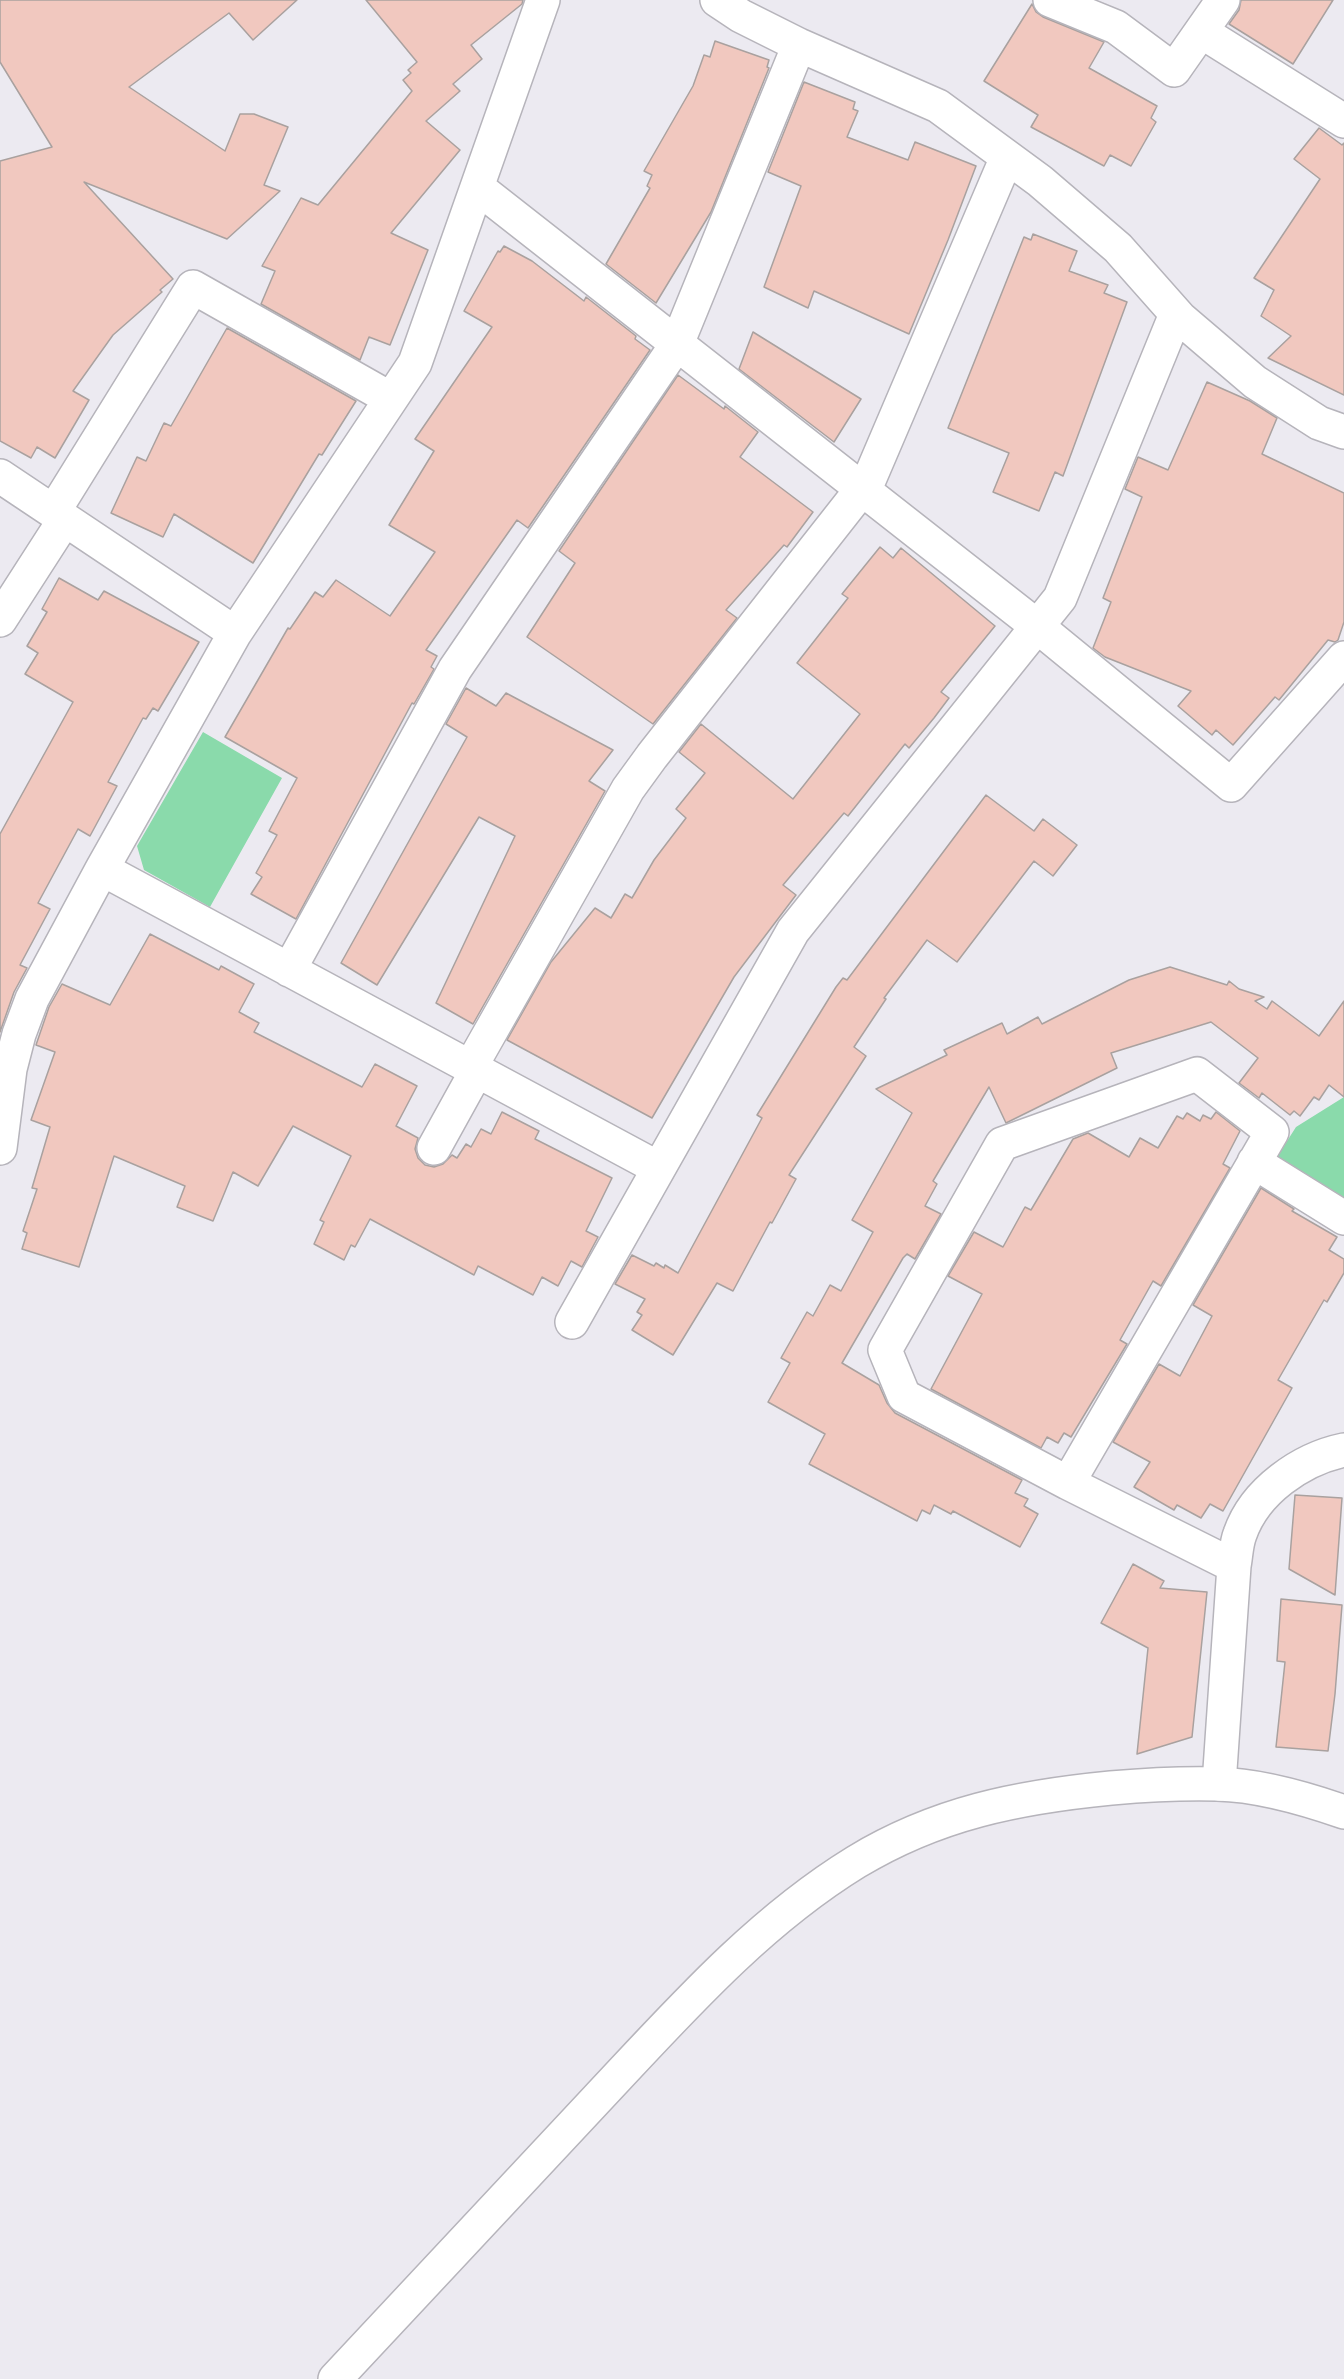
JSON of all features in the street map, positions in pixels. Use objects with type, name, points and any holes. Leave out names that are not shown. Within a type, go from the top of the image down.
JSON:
[{"type":"street","points":[[0,1148],[3,1105],[10,1069],[19,1034],[32,999],[102,868],[235,633],[415,363],[543,0]]},
{"type":"street","points":[[717,0],[741,16],[798,45],[938,106],[1040,181],[1118,248],[1176,314],[1255,382],[1319,423],[1344,432]]},
{"type":"street","points":[[1050,0],[1116,27],[1174,70],[1223,0]]},
{"type":"street","points":[[1202,32],[1344,121]]},
{"type":"street","points":[[289,970],[455,669],[677,344],[798,45]]},
{"type":"street","points":[[434,1148],[473,1070],[628,789],[869,480],[1007,157]]},
{"type":"street","points":[[477,187],[1038,627],[1231,785],[1344,658]]},
{"type":"street","points":[[0,620],[193,287],[391,399]]},
{"type":"street","points":[[572,1322],[793,931],[1060,598],[1176,314]]},
{"type":"street","points":[[0,476],[235,633]]},
{"type":"street","points":[[102,868],[658,1168]]},
{"type":"street","points":[[1068,1483],[1272,1132],[1197,1074],[1002,1144],[885,1350],[904,1396],[1068,1483],[1234,1566]]},
{"type":"street","points":[[1254,1162],[1344,1218]]},
{"type":"street","points":[[1219,1784],[1234,1566],[1239,1534],[1256,1504],[1292,1472],[1308,1461],[1344,1450]]},
{"type":"street","points":[[335,2379],[668,2023],[760,1933],[856,1863],[898,1840],[950,1818],[1006,1802],[1069,1792],[1144,1785],[1219,1784],[1277,1792],[1344,1812]]},
{"type":"green space","points":[[203,732],[282,778],[210,907],[144,870],[137,846]]},
{"type":"green space","points":[[1344,1097],[1344,1201],[1275,1160],[1296,1127]]},
{"type":"building","points":[[0,0],[297,0],[253,40],[229,13],[129,87],[225,151],[240,114],[254,114],[288,127],[264,185],[280,191],[227,239],[84,182],[173,279],[160,290],[162,292],[113,335],[73,391],[89,400],[55,458],[37,447],[31,458],[0,441],[0,161],[52,147],[0,62]]},
{"type":"building","points":[[366,0],[523,0],[522,4],[471,45],[482,59],[453,84],[460,91],[426,121],[460,150],[391,233],[428,250],[390,345],[369,337],[360,360],[261,304],[275,271],[262,266],[301,198],[318,205],[412,91],[403,80],[411,73],[408,70],[417,62]]},
{"type":"building","points":[[1241,0],[1333,0],[1293,64],[1229,24],[1239,10]]},
{"type":"building","points":[[1032,4],[1036,12],[1043,17],[1104,42],[1089,68],[1157,106],[1151,118],[1156,122],[1131,166],[1110,155],[1104,166],[1031,127],[1038,115],[984,81]]},
{"type":"building","points":[[715,41],[769,60],[767,67],[769,68],[711,212],[656,303],[606,264],[650,188],[647,186],[652,175],[644,171],[693,86],[704,55],[710,57]]},
{"type":"building","points":[[804,82],[855,102],[853,109],[858,111],[847,137],[908,160],[915,142],[976,166],[909,334],[814,291],[808,308],[764,287],[801,186],[768,172]]},
{"type":"building","points":[[1319,128],[1342,145],[1344,143],[1344,395],[1268,358],[1291,336],[1261,316],[1274,290],[1254,278],[1320,179],[1294,159]]},
{"type":"building","points":[[1033,234],[1077,251],[1069,271],[1108,285],[1104,293],[1127,302],[1063,476],[1055,472],[1039,511],[993,492],[1009,453],[948,428],[1024,237],[1031,240]]},
{"type":"building","points":[[504,246],[532,261],[584,301],[586,297],[636,336],[635,339],[650,350],[528,528],[517,520],[426,650],[437,656],[431,667],[434,669],[414,704],[412,703],[296,919],[251,894],[262,877],[256,873],[277,835],[269,831],[297,778],[225,737],[288,628],[290,629],[315,592],[323,597],[336,580],[390,616],[435,552],[389,525],[434,451],[415,439],[492,327],[464,311],[498,251],[500,252]]},
{"type":"building","points":[[227,328],[356,401],[322,455],[319,454],[253,563],[174,514],[163,537],[111,513],[137,457],[146,461],[164,423],[171,426]]},
{"type":"building","points":[[753,332],[861,399],[834,442],[739,369]]},
{"type":"building","points":[[678,375],[724,409],[725,406],[758,432],[740,457],[813,512],[787,547],[784,545],[726,610],[737,618],[653,724],[527,637],[575,563],[559,551]]},
{"type":"building","points":[[1207,382],[1250,401],[1277,418],[1262,454],[1344,493],[1344,622],[1338,640],[1335,642],[1328,640],[1279,700],[1275,697],[1233,745],[1216,730],[1212,735],[1178,706],[1191,691],[1105,657],[1093,648],[1111,602],[1103,598],[1142,497],[1125,489],[1138,457],[1168,470]]},
{"type":"building","points":[[880,547],[893,558],[901,548],[995,626],[941,692],[949,698],[934,718],[909,748],[905,744],[848,816],[844,813],[783,885],[796,895],[734,977],[652,1118],[507,1040],[551,962],[595,908],[611,918],[625,894],[632,898],[654,860],[686,818],[676,809],[705,773],[679,752],[701,724],[793,799],[860,714],[797,663],[848,598],[842,594]]},
{"type":"building","points":[[59,578],[98,600],[104,591],[199,642],[158,711],[153,708],[146,719],[143,718],[108,782],[117,786],[90,836],[78,829],[38,903],[50,909],[20,965],[27,968],[14,992],[0,1032],[0,834],[73,702],[25,674],[38,653],[27,646],[47,612],[42,609]]},
{"type":"building","points":[[466,688],[496,706],[506,693],[613,750],[589,781],[605,791],[473,1024],[436,1003],[515,836],[479,817],[377,985],[341,963],[467,737],[446,724]]},
{"type":"building","points":[[986,795],[1034,831],[1043,819],[1077,845],[1053,876],[1034,861],[957,962],[927,940],[884,998],[886,999],[854,1047],[866,1056],[789,1175],[796,1179],[733,1291],[717,1283],[673,1355],[632,1330],[642,1315],[637,1312],[645,1299],[615,1284],[632,1255],[654,1266],[656,1263],[664,1268],[665,1265],[678,1273],[762,1118],[757,1115],[836,987],[843,978],[847,980]]},
{"type":"building","points":[[150,934],[219,970],[221,966],[254,984],[239,1012],[259,1023],[254,1032],[362,1087],[375,1064],[417,1086],[396,1126],[418,1138],[415,1149],[418,1158],[425,1165],[434,1167],[443,1164],[452,1155],[457,1158],[466,1144],[471,1147],[481,1129],[491,1134],[502,1112],[539,1131],[535,1139],[612,1178],[586,1231],[598,1237],[582,1267],[571,1261],[558,1286],[542,1277],[533,1295],[478,1266],[474,1275],[370,1219],[355,1247],[351,1245],[344,1260],[314,1244],[324,1222],[320,1220],[351,1156],[293,1126],[258,1186],[233,1172],[213,1221],[177,1207],[185,1186],[114,1156],[79,1267],[22,1249],[27,1233],[23,1231],[37,1189],[32,1188],[50,1127],[31,1120],[55,1052],[36,1045],[49,1007],[62,984],[110,1005]]},
{"type":"building","points":[[1170,967],[1227,985],[1229,981],[1239,989],[1264,997],[1255,1001],[1267,1009],[1272,1001],[1319,1036],[1344,1001],[1344,1097],[1329,1085],[1319,1100],[1314,1097],[1300,1116],[1294,1111],[1290,1115],[1262,1093],[1259,1098],[1239,1083],[1258,1058],[1211,1022],[1111,1053],[1117,1068],[1006,1123],[989,1087],[933,1181],[937,1184],[925,1206],[941,1214],[915,1259],[907,1254],[903,1258],[842,1363],[879,1385],[887,1403],[895,1413],[1022,1480],[1015,1493],[1028,1499],[1024,1506],[1038,1514],[1020,1547],[953,1511],[951,1514],[934,1505],[930,1514],[922,1510],[917,1521],[809,1464],[825,1434],[768,1402],[790,1363],[781,1358],[807,1312],[813,1316],[830,1285],[841,1291],[873,1232],[852,1220],[912,1113],[876,1089],[947,1055],[944,1050],[1002,1023],[1007,1034],[1038,1017],[1042,1024],[1129,980]]},
{"type":"building","points":[[1216,1112],[1240,1131],[1223,1164],[1230,1168],[1161,1286],[1153,1281],[1120,1340],[1127,1344],[1071,1437],[1064,1433],[1058,1443],[1047,1437],[1041,1448],[931,1389],[982,1294],[948,1276],[974,1232],[1003,1247],[1025,1207],[1031,1210],[1073,1139],[1088,1133],[1129,1157],[1140,1138],[1158,1148],[1177,1116],[1183,1119],[1187,1113],[1200,1121],[1203,1115],[1211,1119]]},
{"type":"building","points":[[1261,1188],[1294,1209],[1292,1211],[1337,1237],[1329,1250],[1344,1259],[1344,1273],[1327,1302],[1324,1300],[1278,1380],[1292,1388],[1223,1511],[1210,1504],[1201,1518],[1177,1505],[1174,1510],[1134,1487],[1150,1462],[1113,1442],[1159,1364],[1180,1376],[1212,1316],[1193,1305]]},
{"type":"building","points":[[1295,1495],[1342,1498],[1335,1595],[1289,1569]]},
{"type":"building","points":[[1133,1564],[1164,1581],[1160,1588],[1207,1592],[1192,1737],[1137,1754],[1148,1648],[1101,1623]]},
{"type":"building","points":[[1281,1599],[1342,1605],[1328,1751],[1276,1747],[1285,1662],[1277,1661]]}]
